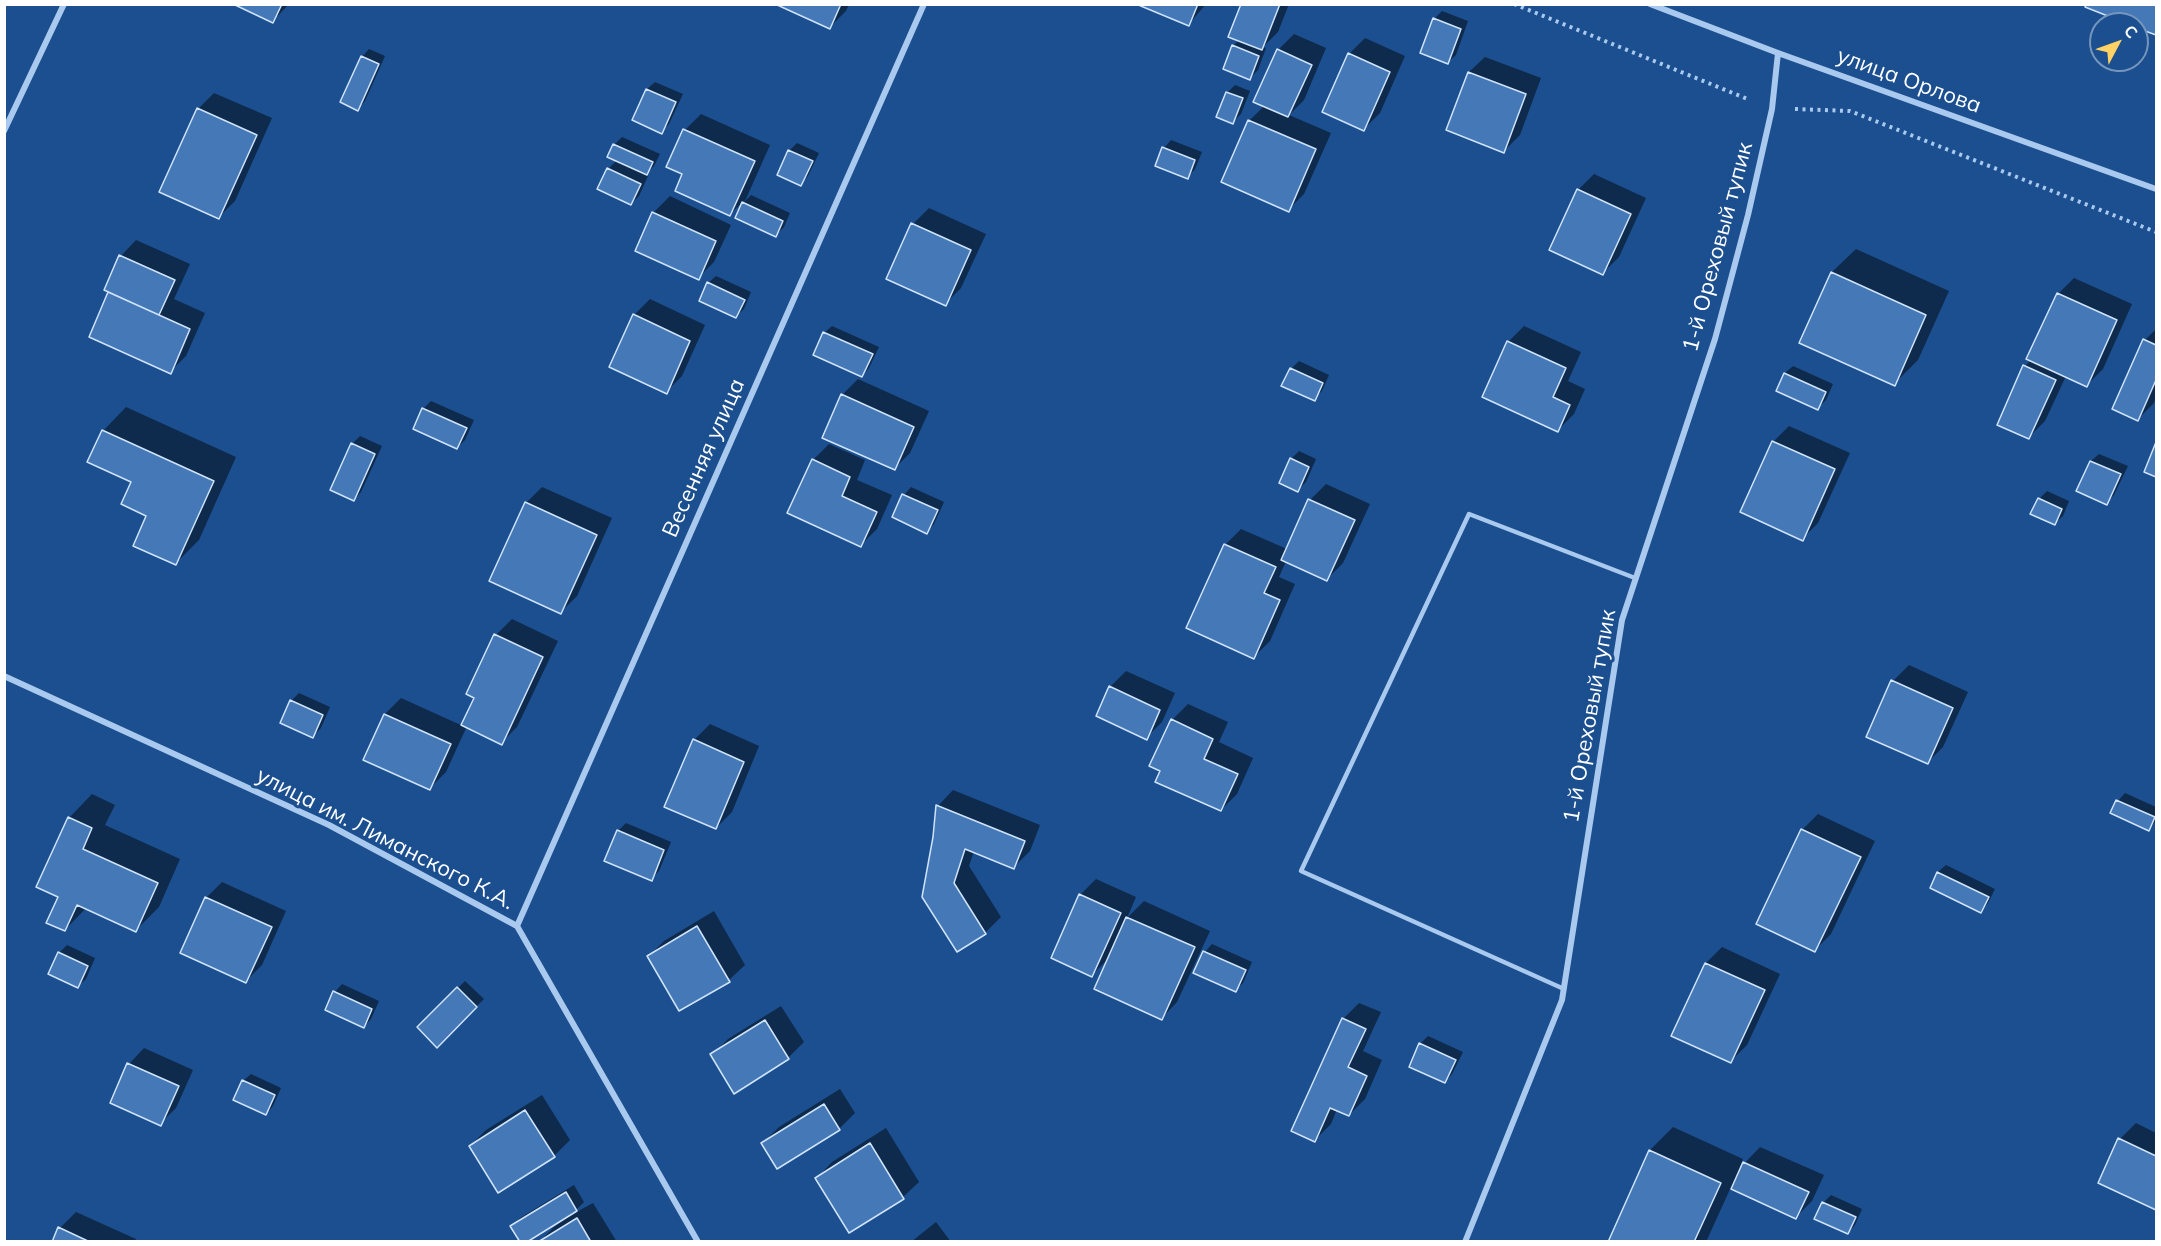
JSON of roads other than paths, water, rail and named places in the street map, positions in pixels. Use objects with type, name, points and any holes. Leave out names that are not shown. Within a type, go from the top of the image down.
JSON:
[{"type":"street","points":[[4,130],[64,4]]},
{"type":"street","name":"Весенняя улица","points":[[517,927],[924,4]]},
{"type":"street","name":"улица Орлова","points":[[1650,4],[1778,53],[2157,189]]},
{"type":"street","name":"1-й Ореховый тупик","points":[[1465,1242],[1562,1000],[1622,620],[1715,339],[1748,215],[1772,109],[1778,53]]},
{"type":"street","name":"улица им. Лиманского К.А.","points":[[4,676],[329,825],[517,927],[698,1242]]},
{"type":"lane","points":[[1564,989],[1301,871],[1469,514],[1635,578]]}]
